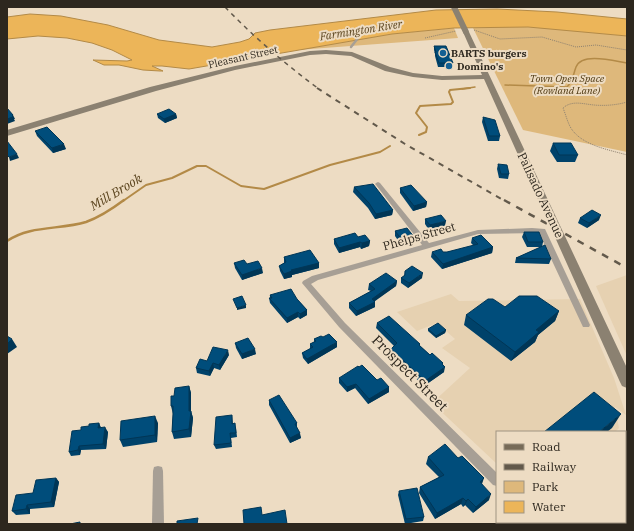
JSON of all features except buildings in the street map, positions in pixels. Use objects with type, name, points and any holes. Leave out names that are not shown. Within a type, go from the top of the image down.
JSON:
[{"type":"main road","name":"Palisado Avenue","points":[[454,7],[627,382]]},
{"type":"main road","name":"Pleasant Street","points":[[7,133],[153,89],[235,68],[310,53],[326,52],[352,54],[388,69],[414,75],[442,78],[487,78]]},
{"type":"street","points":[[378,184],[428,247]]},
{"type":"street","name":"Phelps Street","points":[[306,283],[315,278],[478,232],[542,231],[586,325]]},
{"type":"street","name":"Prospect Street","points":[[306,283],[342,325],[496,480]]},
{"type":"street","points":[[158,470],[158,524]]},
{"type":"lane","points":[[351,47],[358,38]]},
{"type":"path","points":[[425,38],[433,35],[466,31],[500,39],[542,37],[576,47],[596,45],[627,50]]},
{"type":"path","points":[[627,102],[599,106],[579,103],[568,104],[563,108],[575,132],[593,143],[627,155]]},
{"type":"shaded area","points":[[627,275],[627,356],[596,286]]},
{"type":"shaded area","points":[[451,294],[459,301],[580,299],[614,378],[626,415],[615,407],[619,428],[616,431],[496,431],[496,463],[432,403],[470,368],[442,348],[455,339],[437,323],[417,331],[397,312]]},
{"type":"green space","name":"Town Open Space (Rowland Lane)","points":[[508,26],[547,28],[627,36],[627,152],[523,130],[473,28]]},
{"type":"green space","points":[[454,28],[458,38],[297,50],[392,34]]},
{"type":"water","name":"Farmington River","points":[[497,9],[557,12],[627,19],[627,36],[528,27],[454,28],[392,34],[189,69],[152,66],[163,71],[143,70],[119,65],[104,65],[93,60],[132,60],[112,50],[92,43],[67,38],[38,36],[7,39],[7,17],[30,14],[61,16],[108,25],[159,40],[212,47],[240,42],[249,39],[255,33],[270,30],[436,10]]},
{"type":"waterway","name":"Mill Brook","points":[[505,85],[567,87],[572,80],[579,62],[591,59],[607,59],[627,63]]},
{"type":"waterway","name":"Mill Brook","points":[[466,88],[475,87]]},
{"type":"waterway","name":"Mill Brook","points":[[419,135],[426,132],[427,127],[416,113],[420,106],[451,104],[453,102],[449,92],[450,90],[466,88]]},
{"type":"waterway","name":"Mill Brook","points":[[466,88],[470,88]]},
{"type":"waterway","name":"Mill Brook","points":[[123,201],[146,185],[172,178],[197,166],[206,166],[241,186],[264,189],[330,165],[380,152],[390,146]]},
{"type":"waterway","name":"Mill Brook","points":[[7,241],[25,232],[86,222],[96,218],[124,200]]},
{"type":"railway","points":[[225,7],[270,50],[319,89]]},
{"type":"railway","points":[[317,88],[405,144],[505,201]]},
{"type":"railway","points":[[504,200],[627,268]]},
{"type":"place","name":"BARTS burgers","points":[[443,53]]},
{"type":"place","name":"Domino's","points":[[449,66]]}]
